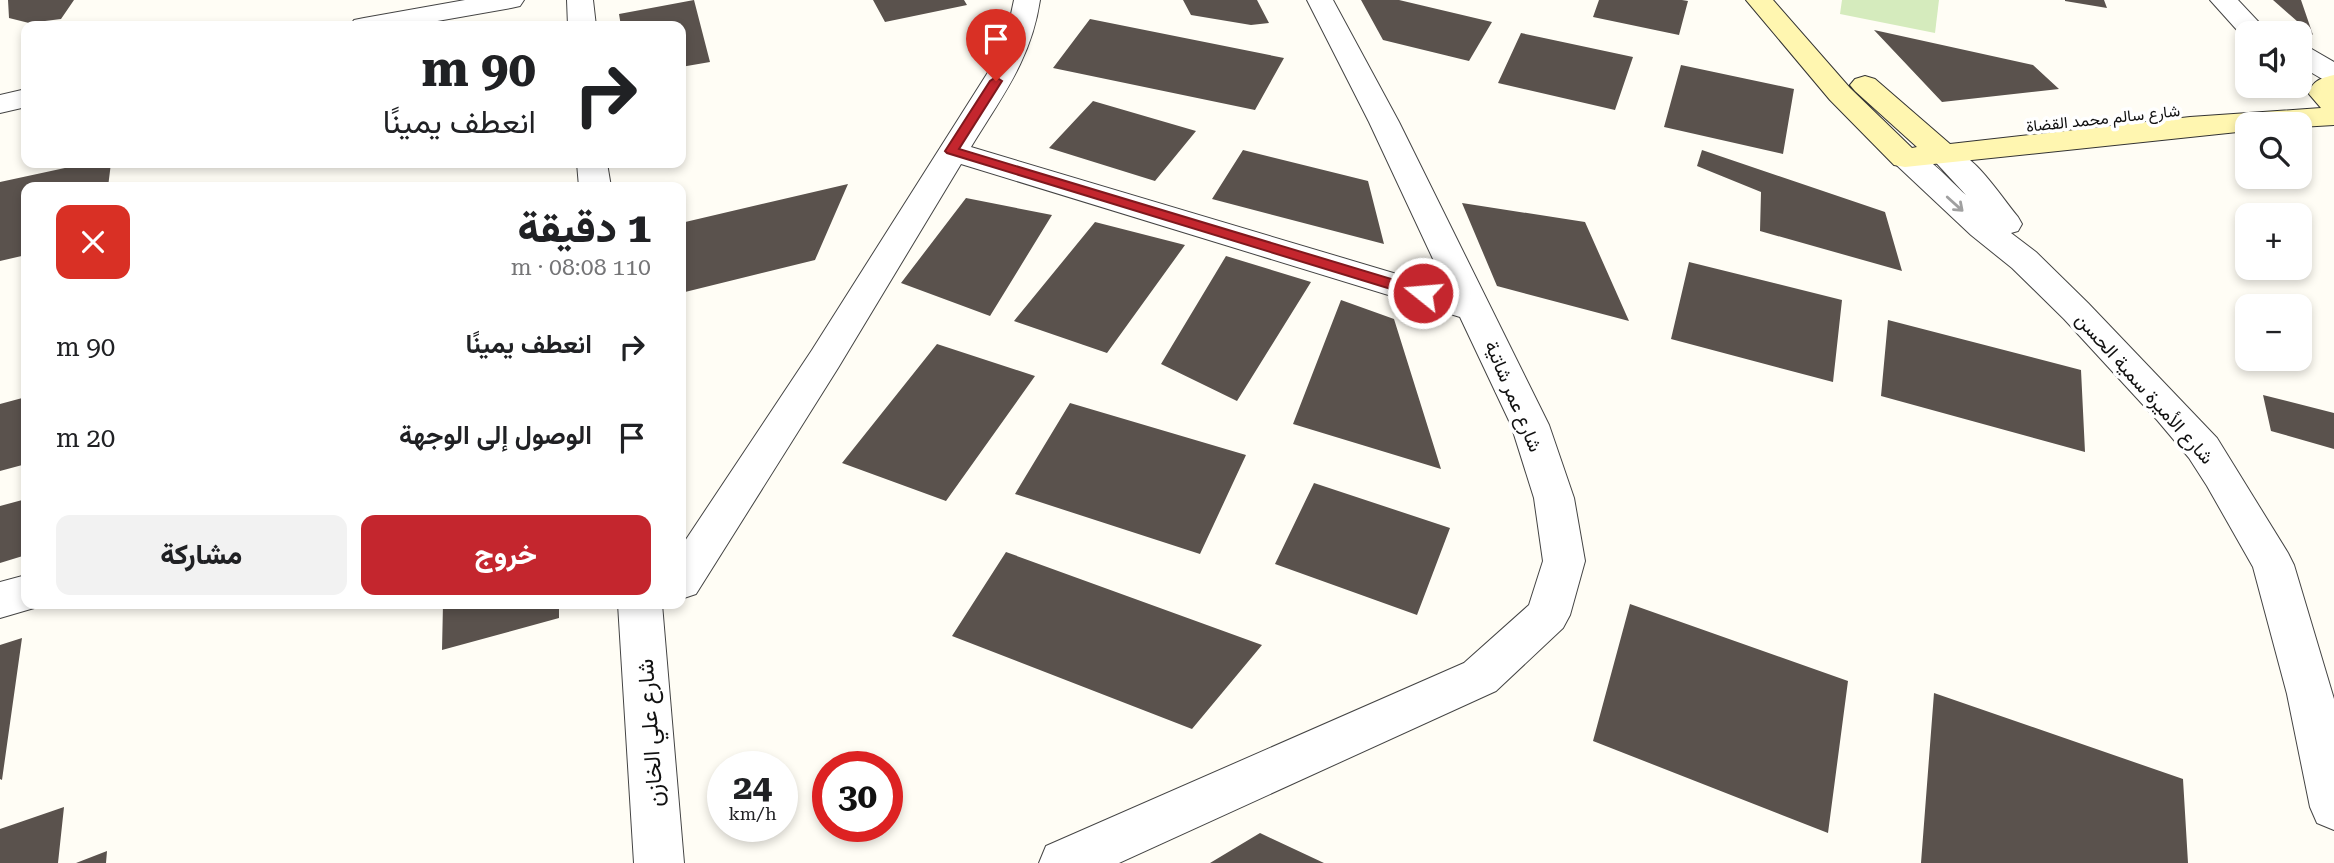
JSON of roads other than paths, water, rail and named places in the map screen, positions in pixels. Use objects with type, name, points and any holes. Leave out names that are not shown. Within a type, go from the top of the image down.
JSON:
[{"type":"street","points":[[392,21],[511,0]]},
{"type":"street","points":[[580,0],[582,21]]},
{"type":"street","points":[[686,574],[825,359],[951,151],[1011,58],[1022,29],[1027,0]]},
{"type":"street","name":"شارع عمر شاتية","points":[[1064,863],[1480,677],[1548,615],[1564,561],[1554,498],[1530,425],[1384,122],[1320,0]]},
{"type":"street","name":"شارع سالم محمد القضاة","points":[[1759,0],[1840,94],[1882,135],[1923,148],[2190,127],[2326,90]]},
{"type":"street","name":"شارع الأميرة سمية الحسن","points":[[1784,0],[1923,148],[1983,229],[2024,260],[2113,349],[2203,448],[2273,565],[2309,694],[2334,807]]},
{"type":"street","points":[[2223,0],[2246,21]]},
{"type":"street","points":[[2312,71],[2326,90]]},
{"type":"street","points":[[0,86],[21,83]]},
{"type":"street","points":[[0,104],[21,99]]},
{"type":"street","points":[[951,151],[1475,309]]},
{"type":"street","points":[[0,600],[21,594]]},
{"type":"street","name":"شارع علي الخازن","points":[[650,615],[659,863]]}]
